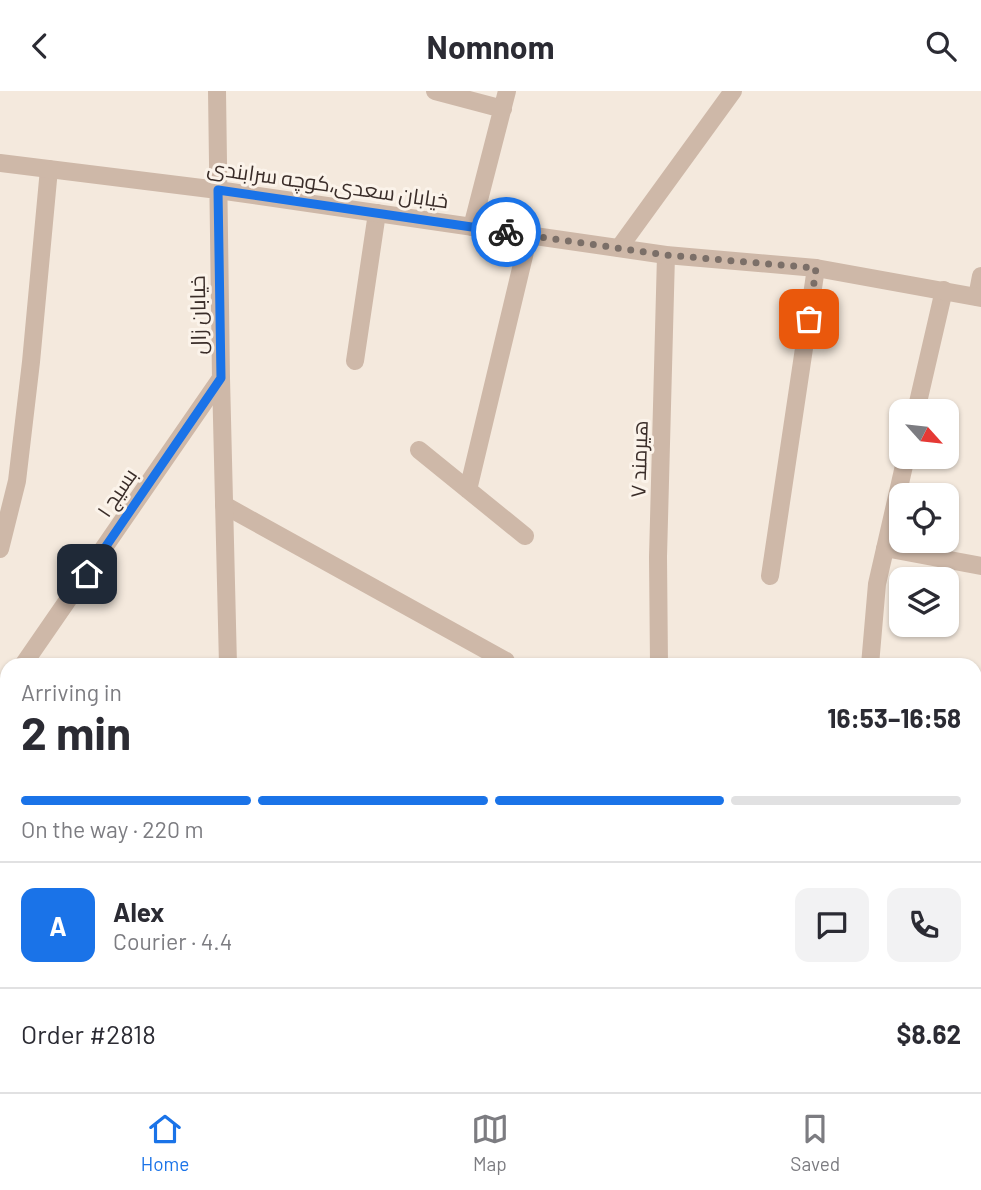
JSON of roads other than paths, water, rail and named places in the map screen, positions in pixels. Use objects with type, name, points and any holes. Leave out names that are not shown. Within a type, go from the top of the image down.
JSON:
[{"type":"street","name":"خیابان زال","points":[[217,91],[228,658]]},
{"type":"street","points":[[435,91],[503,109]]},
{"type":"street","points":[[472,227],[508,91]]},
{"type":"street","points":[[619,248],[733,91]]},
{"type":"street","name":"خیابان سعدی،کوچه سرابندی","points":[[0,163],[218,190],[666,255],[816,268],[979,298]]},
{"type":"street","points":[[0,549],[17,481],[49,169]]},
{"type":"street","points":[[355,361],[377,213]]},
{"type":"street","points":[[468,490],[529,235]]},
{"type":"street","name":"هیرمند ٧","points":[[659,658],[658,557],[666,255]]},
{"type":"street","points":[[770,576],[816,268]]},
{"type":"street","points":[[979,298],[981,275]]},
{"type":"street","points":[[919,399],[944,290]]},
{"type":"street","name":"بسیج ۱","points":[[28,658],[221,378]]},
{"type":"street","points":[[419,450],[525,536]]},
{"type":"street","points":[[871,658],[877,585],[903,469]]},
{"type":"street","points":[[224,505],[501,658]]},
{"type":"street","points":[[885,548],[981,566]]}]
